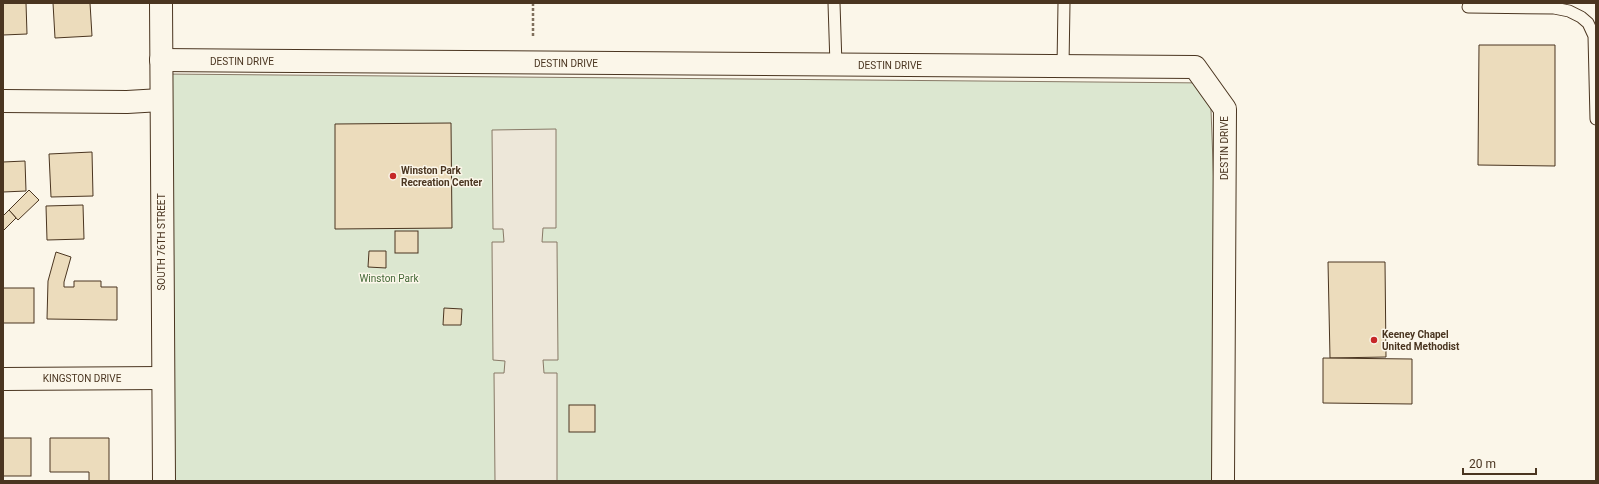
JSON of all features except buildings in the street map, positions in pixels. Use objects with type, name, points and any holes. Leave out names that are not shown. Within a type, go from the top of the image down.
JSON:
[{"type":"street","name":"SOUTH 76TH STREET","points":[[161,3],[162,378],[164,481]]},
{"type":"street","name":"DESTIN DRIVE","points":[[161,60],[1195,67],[1225,109],[1223,481]]},
{"type":"street","points":[[3,101],[127,102],[161,100]]},
{"type":"street","name":"KINGSTON DRIVE","points":[[3,379],[162,378]]},
{"type":"lane","points":[[834,3],[836,64]]},
{"type":"lane","points":[[1063,66],[1064,3]]},
{"type":"lane","points":[[1468,7],[1554,8],[1569,11],[1581,17],[1588,23],[1594,36],[1596,119]]},
{"type":"path","points":[[533,3],[533,63]]},
{"type":"green space","name":"Winston Park","points":[[164,74],[1210,83],[1225,481],[159,481]]},
{"type":"shaded area","points":[[556,129],[556,228],[543,228],[542,242],[557,242],[558,360],[543,360],[544,373],[557,373],[557,481],[495,481],[494,373],[504,373],[505,361],[493,360],[492,242],[504,242],[503,229],[493,229],[492,130]]},
{"type":"place","name":"Winston Park Recreation Center","points":[[393,176]]},
{"type":"place","name":"Keeney Chapel United Methodist","points":[[1374,340]]}]
